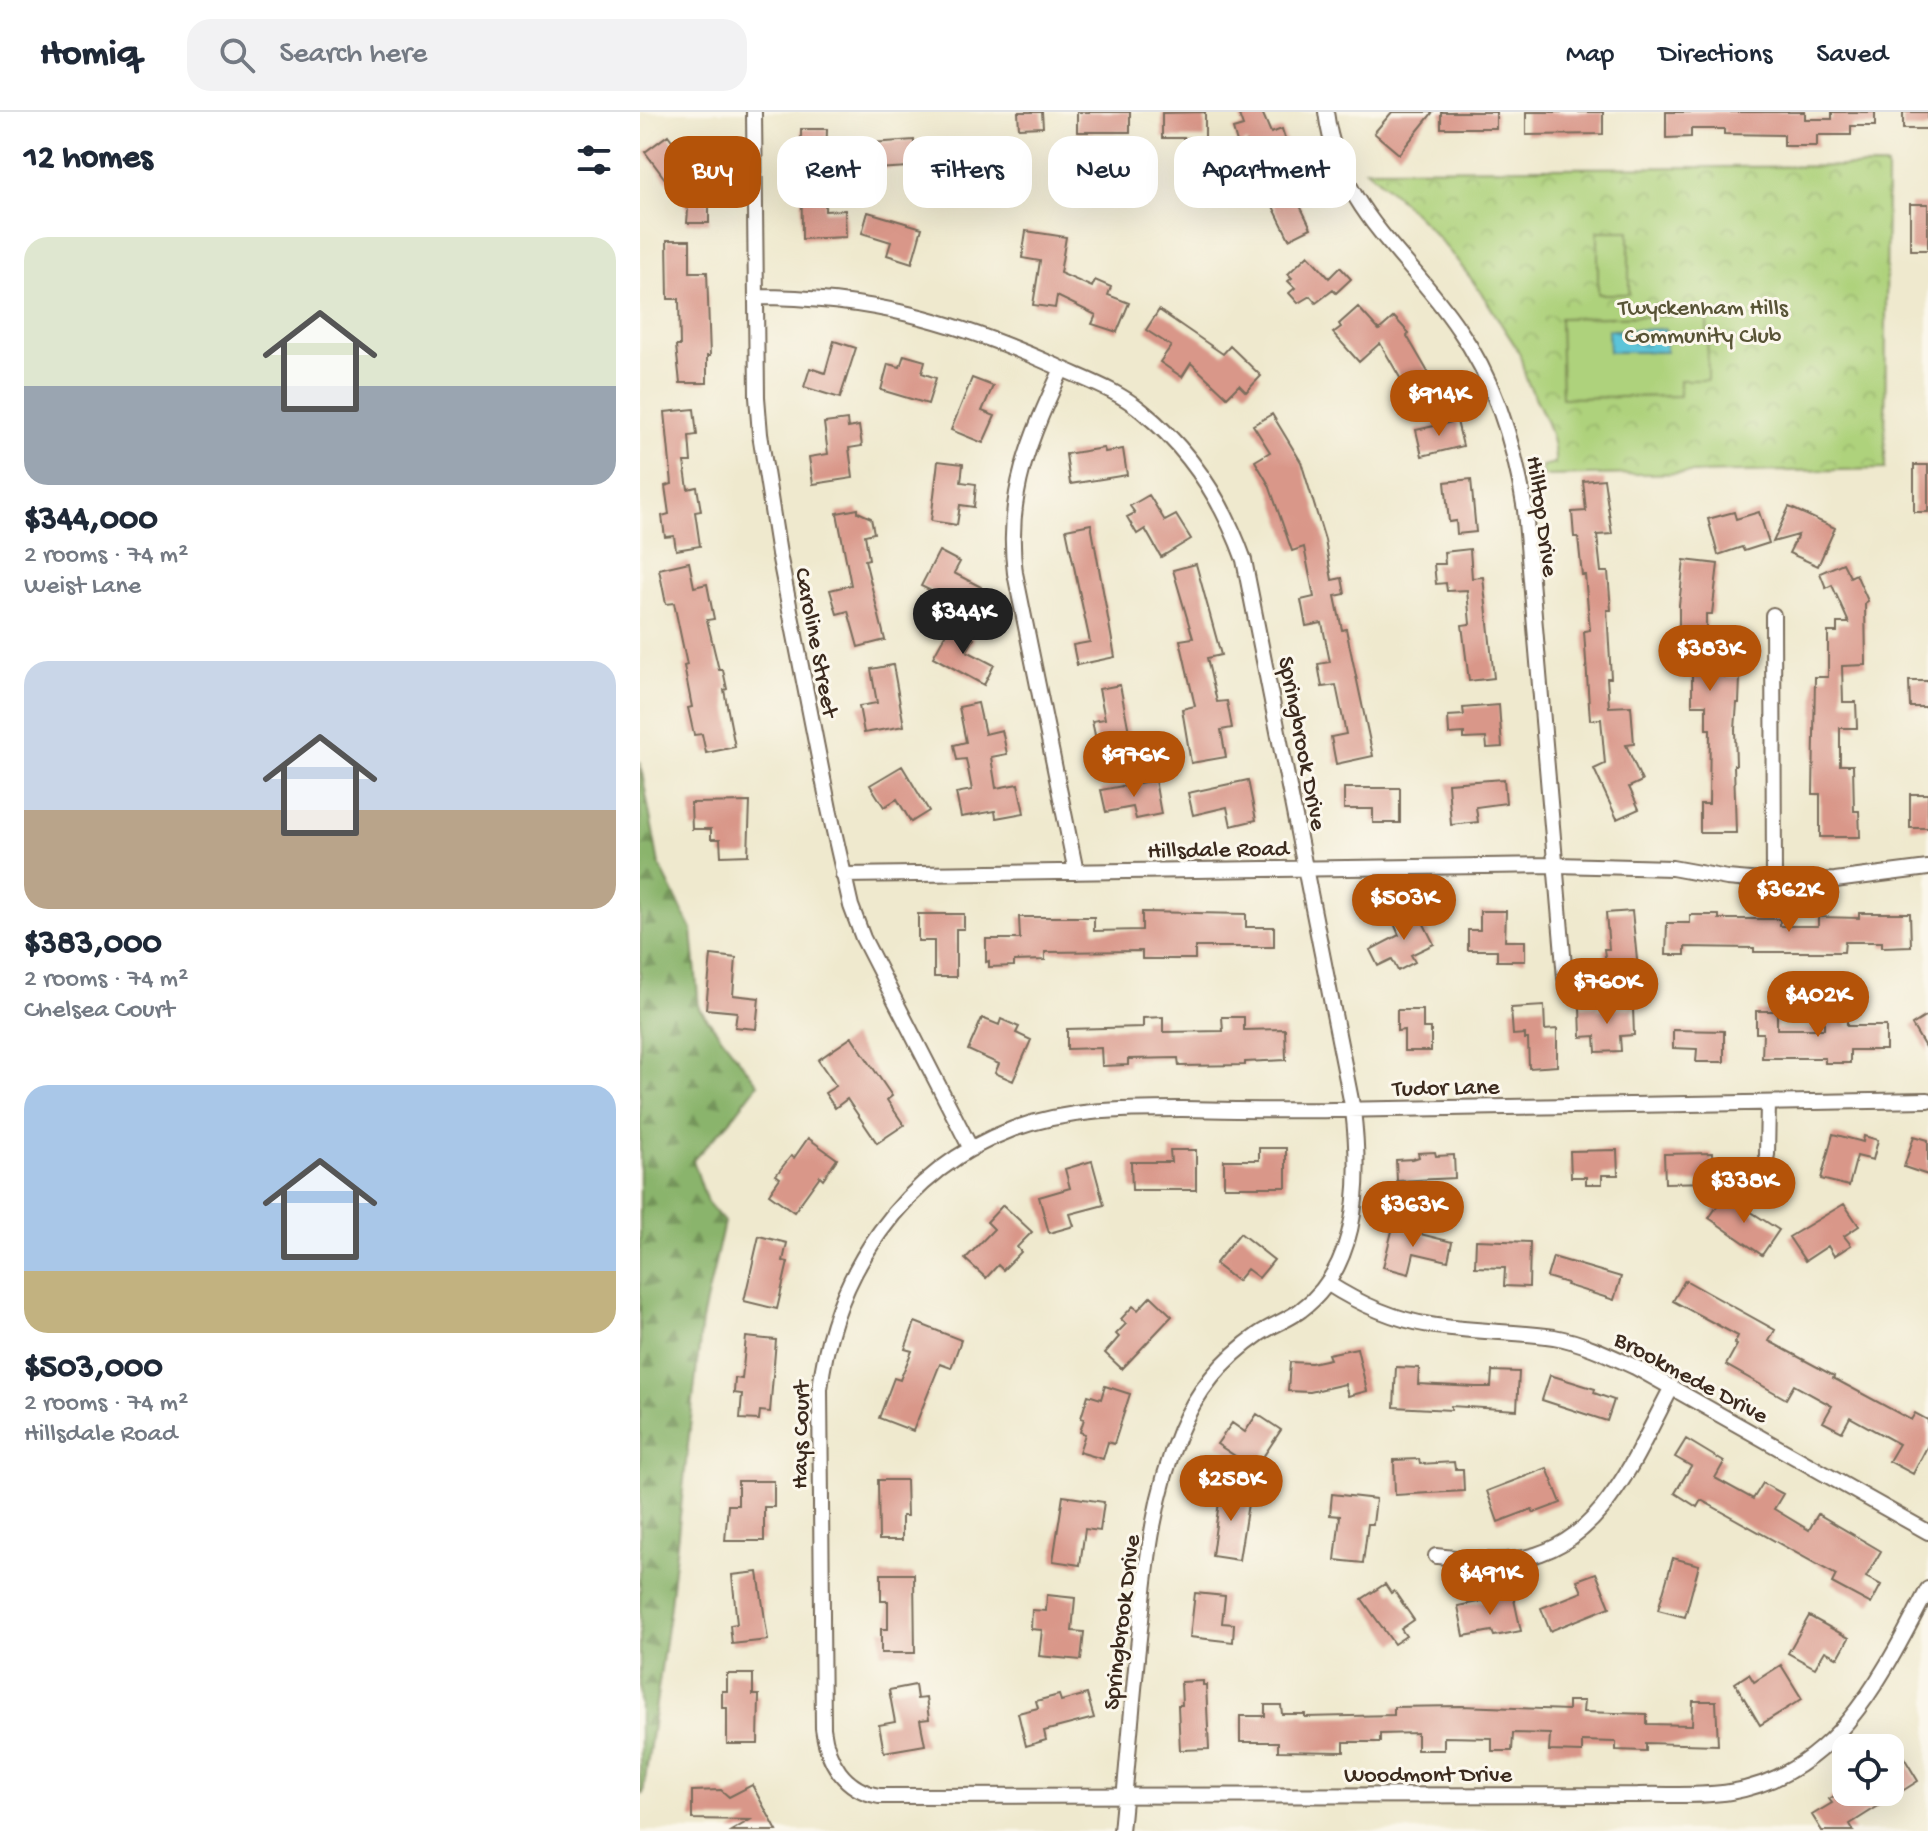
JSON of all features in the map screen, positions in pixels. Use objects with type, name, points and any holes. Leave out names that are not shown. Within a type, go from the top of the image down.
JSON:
[{"type":"street","name":"Caroline Street","points":[[754,112],[757,397],[768,491],[843,875],[863,938],[971,1149]]},
{"type":"street","name":"Hilltop Drive","points":[[1326,112],[1334,149],[1358,203],[1374,227],[1420,278],[1459,329],[1490,385],[1512,447],[1525,510],[1565,978]]},
{"type":"street","name":"Springbrook Drive","points":[[756,297],[817,298],[895,309],[988,337],[1129,400],[1183,450],[1203,475],[1234,533],[1247,574],[1353,1110],[1355,1194],[1352,1230],[1338,1267],[1327,1283],[1299,1311],[1261,1332],[1227,1359],[1195,1400],[1179,1435],[1155,1512],[1145,1579],[1121,1831]]},
{"type":"street","points":[[1062,369],[1027,447],[1017,484],[1012,533],[1015,573],[1076,872]]},
{"type":"street","points":[[1773,615],[1774,882]]},
{"type":"street","name":"Hillsdale Road","points":[[843,875],[1556,865],[1672,868],[1727,878],[1774,882],[1835,880],[1928,868]]},
{"type":"street","name":"Tudor Lane","points":[[971,1149],[1013,1129],[1082,1112],[1123,1109],[1353,1110],[1928,1100]]},
{"type":"street","points":[[1767,1155],[1768,1103]]},
{"type":"street","name":"Hays Court","points":[[838,1772],[825,1747],[823,1728],[820,1389],[827,1343],[855,1269],[888,1221],[920,1186],[971,1149]]},
{"type":"street","name":"Brookmede Drive","points":[[1327,1283],[1373,1309],[1415,1322],[1557,1338],[1596,1350],[1672,1387],[1928,1532]]},
{"type":"street","points":[[1436,1556],[1479,1561],[1519,1558],[1542,1553],[1570,1540],[1595,1519],[1614,1493],[1672,1387]]},
{"type":"street","name":"Woodmont Drive","points":[[838,1772],[865,1794],[969,1798],[1124,1794],[1704,1794],[1749,1788],[1817,1755],[1845,1727],[1871,1690],[1928,1589]]},
{"type":"green space","name":"Twyckenham Hills Community Club","points":[[1887,166],[1885,469],[1543,476],[1542,466],[1555,463],[1553,442],[1526,379],[1516,346],[1474,283],[1441,242],[1366,169]]},
{"type":"green space","points":[[1598,231],[1629,231],[1629,294],[1598,294]]},
{"type":"green space","points":[[1707,315],[1708,380],[1680,380],[1680,396],[1562,398],[1560,318]]},
{"type":"green space","points":[[640,762],[659,864],[692,930],[699,1008],[758,1084],[729,1122],[693,1160],[707,1202],[724,1222],[702,1321],[669,1613],[643,1794],[640,1794]]},
{"type":"water","points":[[1665,329],[1666,352],[1609,352],[1608,330]]},
{"type":"building","points":[[1018,112],[1042,112],[1043,127],[1019,128]]},
{"type":"building","points":[[1077,112],[1130,112],[1130,132],[1077,132]]},
{"type":"building","points":[[1205,112],[1205,136],[1162,138],[1162,113]]},
{"type":"building","points":[[1262,112],[1271,133],[1282,129],[1284,136],[1235,136],[1233,129],[1243,126],[1239,115]]},
{"type":"building","points":[[1392,112],[1433,112],[1399,154],[1374,133]]},
{"type":"building","points":[[1441,112],[1496,112],[1496,128],[1441,128]]},
{"type":"building","points":[[1526,112],[1603,112],[1603,134],[1526,135]]},
{"type":"building","points":[[1666,112],[1805,112],[1805,119],[1832,119],[1832,112],[1875,112],[1875,126],[1851,126],[1851,135],[1817,135],[1817,146],[1784,146],[1784,135],[1724,134],[1724,129],[1691,129],[1691,137],[1666,138]]},
{"type":"building","points":[[1903,112],[1928,112],[1928,129],[1903,129]]},
{"type":"building","points":[[801,129],[827,129],[827,136],[801,136]]},
{"type":"building","points":[[664,138],[664,178],[645,152]]},
{"type":"building","points":[[903,141],[903,167],[887,168],[887,142]]},
{"type":"building","points":[[1910,204],[1928,204],[1928,250],[1910,250]]},
{"type":"building","points":[[687,208],[709,208],[709,223],[687,223]]},
{"type":"building","points":[[802,208],[845,210],[846,237],[802,239]]},
{"type":"building","points":[[1274,208],[1301,208],[1311,228],[1289,239]]},
{"type":"building","points":[[868,212],[922,228],[912,263],[887,255],[891,242],[862,233]]},
{"type":"building","points":[[1026,231],[1066,237],[1060,273],[1092,287],[1095,280],[1111,287],[1108,295],[1129,303],[1117,332],[1092,324],[1096,315],[1057,296],[1055,308],[1033,305],[1040,261],[1022,258]]},
{"type":"building","points":[[667,240],[690,240],[690,272],[707,272],[710,356],[707,356],[707,383],[680,383],[676,346],[680,346],[679,299],[668,299]]},
{"type":"building","points":[[1308,255],[1329,278],[1340,267],[1351,279],[1336,293],[1333,290],[1316,303],[1310,296],[1298,303],[1289,293],[1295,288],[1288,281],[1292,278],[1288,274]]},
{"type":"building","points":[[1358,307],[1379,330],[1394,317],[1409,333],[1407,336],[1439,391],[1424,400],[1418,390],[1410,395],[1380,343],[1359,362],[1333,333]]},
{"type":"building","points":[[1159,310],[1223,354],[1230,346],[1261,376],[1246,392],[1239,385],[1227,397],[1191,363],[1182,377],[1160,362],[1171,346],[1146,330]]},
{"type":"building","points":[[834,341],[856,348],[840,398],[804,387],[810,368],[825,373]]},
{"type":"building","points":[[904,355],[925,361],[922,373],[936,378],[928,404],[881,390],[888,364],[900,367]]},
{"type":"building","points":[[972,378],[993,386],[982,411],[995,416],[983,443],[951,430]]},
{"type":"building","points":[[694,409],[697,435],[689,436],[691,462],[684,462],[688,489],[697,487],[701,511],[695,512],[700,546],[676,550],[674,536],[665,537],[662,516],[669,514],[665,486],[672,484],[665,412]]},
{"type":"building","points":[[1272,414],[1301,462],[1325,540],[1332,580],[1342,578],[1345,594],[1335,596],[1342,630],[1346,629],[1373,756],[1336,764],[1331,737],[1346,734],[1336,685],[1322,687],[1318,664],[1330,662],[1322,623],[1306,626],[1301,600],[1314,597],[1304,547],[1292,551],[1269,485],[1255,461],[1270,452],[1253,425]]},
{"type":"building","points":[[847,420],[848,428],[859,426],[862,446],[849,448],[853,478],[813,484],[809,457],[828,454],[824,423]]},
{"type":"building","points":[[1457,421],[1463,446],[1422,456],[1416,430]]},
{"type":"building","points":[[1104,448],[1105,452],[1123,449],[1127,475],[1070,484],[1066,454]]},
{"type":"building","points":[[938,461],[963,464],[961,482],[976,484],[974,507],[960,505],[957,525],[931,521]]},
{"type":"building","points":[[1914,465],[1928,465],[1928,512],[1914,512]]},
{"type":"building","points":[[1471,479],[1476,532],[1457,534],[1456,521],[1449,522],[1445,482]]},
{"type":"building","points":[[1604,479],[1612,534],[1597,535],[1601,572],[1608,572],[1611,610],[1607,610],[1611,678],[1607,678],[1609,707],[1631,706],[1634,744],[1626,745],[1642,781],[1629,787],[1639,809],[1617,819],[1594,769],[1605,764],[1601,719],[1590,720],[1584,631],[1590,630],[1585,575],[1582,575],[1578,537],[1574,537],[1572,512],[1586,511],[1583,481]]},
{"type":"building","points":[[1149,495],[1165,521],[1176,515],[1191,539],[1161,557],[1145,529],[1137,534],[1127,517],[1135,513],[1130,506]]},
{"type":"building","points":[[1789,507],[1835,528],[1818,566],[1789,553],[1798,535],[1773,542]]},
{"type":"building","points":[[858,509],[858,512],[871,518],[874,533],[865,535],[869,559],[865,560],[885,640],[858,647],[848,611],[837,614],[830,590],[851,585],[837,513]]},
{"type":"building","points":[[1734,512],[1736,519],[1759,512],[1769,543],[1718,555],[1708,519]]},
{"type":"building","points":[[1091,524],[1115,657],[1077,665],[1073,645],[1090,642],[1066,529]]},
{"type":"building","points":[[1470,549],[1472,578],[1483,577],[1494,678],[1469,681],[1462,625],[1470,624],[1467,590],[1447,591],[1446,583],[1436,584],[1434,564],[1445,564],[1444,552]]},
{"type":"building","points":[[939,551],[960,562],[954,573],[981,587],[970,610],[921,586]]},
{"type":"building","points":[[1684,560],[1718,564],[1712,614],[1706,614],[1706,643],[1723,642],[1724,677],[1740,677],[1734,765],[1736,833],[1700,833],[1700,804],[1709,804],[1710,729],[1706,729],[1706,705],[1692,705],[1692,665],[1679,665],[1679,605]]},
{"type":"building","points":[[689,562],[694,587],[707,584],[714,619],[707,620],[719,670],[723,670],[735,747],[706,753],[702,734],[694,735],[688,708],[692,707],[684,666],[687,665],[674,603],[666,604],[659,569]]},
{"type":"building","points":[[1843,563],[1850,577],[1856,574],[1868,601],[1865,603],[1866,665],[1842,666],[1843,702],[1856,702],[1857,728],[1840,728],[1840,765],[1853,765],[1854,811],[1859,811],[1860,837],[1820,837],[1820,794],[1813,794],[1815,677],[1828,677],[1828,632],[1837,632],[1837,623],[1849,623],[1832,585],[1826,588],[1820,573]]},
{"type":"building","points":[[1196,564],[1221,655],[1207,658],[1217,702],[1227,701],[1232,728],[1221,730],[1226,757],[1191,763],[1182,709],[1195,706],[1180,640],[1193,638],[1173,570]]},
{"type":"building","points":[[950,626],[974,639],[967,651],[994,665],[984,685],[933,657]]},
{"type":"building","points":[[893,665],[904,726],[864,733],[859,706],[877,703],[871,669]]},
{"type":"building","points":[[1909,681],[1928,681],[1928,707],[1910,707]]},
{"type":"building","points":[[1120,685],[1131,742],[1098,749],[1092,721],[1105,719],[1099,689]]},
{"type":"building","points":[[978,703],[985,734],[1002,730],[1007,754],[991,757],[996,788],[1018,784],[1024,813],[996,818],[995,811],[961,817],[956,793],[972,790],[966,759],[957,760],[954,745],[966,742],[959,707]]},
{"type":"building","points":[[1499,705],[1502,747],[1487,748],[1486,738],[1464,739],[1464,733],[1449,734],[1448,716],[1464,715],[1463,708]]},
{"type":"building","points":[[902,766],[929,811],[911,822],[897,799],[884,807],[870,785]]},
{"type":"building","points":[[1504,779],[1506,803],[1476,807],[1478,822],[1451,825],[1448,783]]},
{"type":"building","points":[[1155,780],[1161,814],[1136,819],[1133,807],[1106,812],[1101,790]]},
{"type":"building","points":[[1248,780],[1256,820],[1231,826],[1227,807],[1193,815],[1188,793]]},
{"type":"building","points":[[1344,788],[1400,788],[1400,823],[1373,823],[1373,809],[1344,809]]},
{"type":"building","points":[[1910,794],[1928,794],[1928,828],[1910,828]]},
{"type":"building","points":[[750,802],[748,855],[721,856],[720,839],[711,839],[711,829],[692,829],[691,803]]},
{"type":"building","points":[[1417,910],[1434,944],[1411,955],[1415,962],[1398,971],[1392,959],[1378,966],[1370,950],[1399,935],[1393,921]]},
{"type":"building","points":[[1480,911],[1506,911],[1505,941],[1525,941],[1525,961],[1497,961],[1497,950],[1468,950],[1468,930],[1480,930]]},
{"type":"building","points":[[1632,911],[1638,969],[1607,971],[1604,949],[1609,949],[1606,913]]},
{"type":"building","points":[[1142,912],[1246,914],[1246,927],[1274,927],[1274,947],[1195,947],[1195,959],[1142,959],[1142,951],[1045,952],[1045,960],[1014,961],[1014,966],[989,967],[989,961],[986,962],[986,939],[1020,939],[1019,917],[1094,917],[1094,931],[1142,930]]},
{"type":"building","points":[[1859,913],[1910,913],[1911,946],[1882,947],[1882,942],[1845,942],[1844,952],[1754,952],[1754,948],[1685,947],[1685,955],[1666,955],[1667,923],[1690,923],[1690,915],[1719,915],[1719,919],[1780,919],[1780,926],[1818,926],[1818,917],[1859,918]]},
{"type":"building","points":[[918,914],[964,914],[964,929],[956,929],[956,977],[934,977],[934,941],[918,941]]},
{"type":"building","points":[[711,955],[736,958],[733,995],[759,998],[756,1029],[735,1027],[737,1012],[706,1009]]},
{"type":"building","points":[[1544,1006],[1545,1030],[1557,1029],[1557,1066],[1529,1068],[1528,1039],[1525,1039],[1525,1034],[1513,1035],[1511,1008]]},
{"type":"building","points":[[1597,1006],[1597,1009],[1633,1008],[1634,1035],[1620,1036],[1621,1051],[1596,1052],[1595,1036],[1581,1037],[1580,1007]]},
{"type":"building","points":[[1397,1010],[1423,1010],[1423,1028],[1431,1028],[1431,1051],[1404,1051],[1404,1030],[1397,1031]]},
{"type":"building","points":[[1756,1011],[1777,1011],[1777,1029],[1824,1029],[1824,1015],[1847,1014],[1847,1026],[1886,1026],[1886,1050],[1850,1050],[1850,1063],[1825,1063],[1825,1058],[1762,1058],[1763,1033],[1756,1033]]},
{"type":"building","points":[[1928,1015],[1928,1052],[1912,1025]]},
{"type":"building","points":[[1163,1017],[1163,1032],[1223,1031],[1222,1017],[1244,1017],[1244,1030],[1285,1029],[1286,1060],[1245,1062],[1245,1065],[1179,1066],[1178,1058],[1128,1059],[1128,1065],[1102,1066],[1101,1048],[1067,1049],[1067,1029],[1143,1027],[1143,1018]]},
{"type":"building","points":[[982,1018],[999,1025],[1001,1019],[1019,1027],[1016,1033],[1031,1040],[1013,1081],[995,1073],[999,1064],[968,1050]]},
{"type":"building","points":[[1673,1030],[1724,1031],[1724,1062],[1696,1062],[1697,1049],[1673,1048]]},
{"type":"building","points":[[852,1037],[892,1096],[887,1100],[904,1125],[877,1143],[847,1099],[835,1108],[825,1093],[836,1086],[818,1060]]},
{"type":"building","points":[[1833,1134],[1863,1142],[1864,1136],[1878,1140],[1873,1160],[1857,1156],[1849,1186],[1821,1179]]},
{"type":"building","points":[[1914,1136],[1928,1140],[1928,1175],[1904,1167]]},
{"type":"building","points":[[808,1138],[837,1159],[823,1179],[820,1176],[794,1212],[769,1194],[780,1178],[776,1175],[791,1156],[794,1158]]},
{"type":"building","points":[[1259,1148],[1286,1148],[1286,1187],[1224,1187],[1224,1160],[1259,1160]]},
{"type":"building","points":[[1170,1150],[1196,1150],[1196,1190],[1132,1190],[1131,1162],[1171,1162]]},
{"type":"building","points":[[1617,1150],[1618,1175],[1602,1175],[1602,1184],[1586,1184],[1586,1177],[1571,1177],[1570,1151]]},
{"type":"building","points":[[1435,1152],[1436,1156],[1454,1155],[1455,1178],[1397,1181],[1396,1160],[1413,1159],[1419,1157],[1418,1153]]},
{"type":"building","points":[[1712,1153],[1713,1182],[1665,1183],[1664,1154]]},
{"type":"building","points":[[1092,1161],[1104,1205],[1070,1214],[1074,1226],[1049,1233],[1039,1197],[1070,1188],[1065,1169]]},
{"type":"building","points":[[1725,1195],[1779,1230],[1762,1255],[1709,1218]]},
{"type":"building","points":[[1844,1204],[1859,1226],[1844,1236],[1851,1245],[1834,1256],[1828,1246],[1805,1261],[1789,1237]]},
{"type":"building","points":[[1003,1205],[1032,1232],[1017,1247],[1021,1252],[1003,1270],[998,1265],[986,1278],[965,1259],[994,1229],[987,1222]]},
{"type":"building","points":[[1393,1227],[1452,1242],[1448,1261],[1414,1253],[1409,1274],[1383,1267]]},
{"type":"building","points":[[1240,1233],[1274,1260],[1259,1278],[1247,1269],[1237,1281],[1215,1264]]},
{"type":"building","points":[[759,1236],[787,1243],[783,1261],[788,1262],[777,1309],[744,1301]]},
{"type":"building","points":[[1476,1240],[1530,1242],[1529,1287],[1504,1286],[1505,1268],[1475,1267]]},
{"type":"building","points":[[1553,1257],[1621,1277],[1614,1300],[1547,1277]]},
{"type":"building","points":[[1685,1280],[1775,1330],[1769,1341],[1833,1378],[1911,1420],[1915,1413],[1928,1420],[1928,1445],[1913,1474],[1889,1461],[1899,1444],[1850,1417],[1842,1432],[1823,1422],[1832,1406],[1794,1385],[1786,1399],[1726,1365],[1737,1345],[1734,1344],[1738,1336],[1673,1301]]},
{"type":"building","points":[[1151,1296],[1172,1316],[1122,1369],[1105,1353],[1126,1324],[1121,1319],[1133,1306],[1138,1310]]},
{"type":"building","points":[[915,1322],[961,1340],[951,1368],[940,1364],[913,1431],[879,1418],[894,1378],[900,1380],[912,1351],[905,1349]]},
{"type":"building","points":[[746,1337],[776,1340],[770,1412],[760,1411],[759,1420],[740,1419],[742,1394],[734,1393],[735,1378],[742,1379]]},
{"type":"building","points":[[1357,1348],[1367,1391],[1348,1396],[1345,1384],[1310,1392],[1288,1391],[1290,1362],[1311,1363],[1330,1359],[1328,1354]]},
{"type":"building","points":[[1396,1367],[1419,1368],[1418,1384],[1476,1387],[1491,1387],[1492,1371],[1519,1372],[1517,1410],[1394,1407]]},
{"type":"building","points":[[1550,1375],[1595,1389],[1594,1393],[1614,1400],[1607,1421],[1542,1400]]},
{"type":"building","points":[[1105,1386],[1130,1394],[1114,1444],[1108,1442],[1103,1459],[1079,1452],[1085,1434],[1080,1432],[1084,1419],[1081,1418],[1088,1395],[1101,1399]]},
{"type":"building","points":[[1257,1414],[1281,1430],[1255,1469],[1217,1444],[1232,1423],[1245,1432]]},
{"type":"building","points":[[1686,1439],[1724,1462],[1715,1478],[1753,1499],[1763,1483],[1783,1494],[1774,1509],[1809,1530],[1818,1514],[1881,1551],[1866,1577],[1881,1585],[1871,1604],[1832,1583],[1836,1575],[1701,1500],[1697,1507],[1675,1493],[1691,1466],[1675,1457]]},
{"type":"building","points":[[1419,1459],[1420,1464],[1454,1462],[1455,1469],[1463,1469],[1464,1491],[1395,1495],[1394,1460]]},
{"type":"building","points":[[1547,1468],[1561,1503],[1534,1513],[1532,1509],[1498,1522],[1487,1491]]},
{"type":"building","points":[[878,1480],[906,1480],[907,1516],[902,1516],[902,1540],[879,1540]]},
{"type":"building","points":[[738,1481],[774,1481],[774,1507],[764,1507],[764,1541],[725,1541],[728,1505],[738,1505]]},
{"type":"building","points":[[1221,1486],[1250,1491],[1239,1560],[1212,1556]]},
{"type":"building","points":[[1332,1494],[1376,1499],[1373,1524],[1368,1524],[1363,1563],[1335,1560],[1340,1516],[1330,1515]]},
{"type":"building","points":[[1063,1496],[1104,1502],[1100,1531],[1085,1529],[1080,1565],[1053,1561]]},
{"type":"building","points":[[1673,1558],[1699,1565],[1685,1617],[1658,1610]]},
{"type":"building","points":[[758,1572],[768,1640],[732,1644],[730,1625],[737,1624],[732,1575]]},
{"type":"building","points":[[1596,1573],[1610,1607],[1550,1631],[1541,1608],[1582,1592],[1577,1580]]},
{"type":"building","points":[[881,1574],[914,1574],[915,1653],[881,1653],[881,1629],[888,1629],[888,1601],[881,1601]]},
{"type":"building","points":[[1385,1584],[1391,1593],[1394,1591],[1414,1620],[1401,1629],[1406,1636],[1394,1644],[1362,1599]]},
{"type":"building","points":[[1195,1593],[1225,1596],[1222,1623],[1234,1624],[1233,1642],[1190,1637]]},
{"type":"building","points":[[1047,1595],[1075,1598],[1072,1631],[1084,1632],[1081,1660],[1039,1656],[1042,1630],[1031,1629],[1032,1610],[1046,1611]]},
{"type":"building","points":[[1513,1595],[1521,1631],[1494,1636],[1492,1631],[1464,1636],[1458,1606]]},
{"type":"building","points":[[1809,1616],[1849,1638],[1838,1658],[1825,1651],[1815,1668],[1788,1653]]},
{"type":"building","points":[[1781,1665],[1802,1699],[1760,1725],[1735,1683],[1749,1674],[1754,1682]]},
{"type":"building","points":[[727,1674],[753,1674],[753,1695],[759,1695],[758,1744],[727,1744],[727,1708],[722,1708],[722,1691],[727,1691]]},
{"type":"building","points":[[1203,1681],[1206,1685],[1209,1749],[1180,1750],[1178,1705],[1182,1705],[1181,1682]]},
{"type":"building","points":[[915,1685],[917,1699],[926,1698],[929,1719],[920,1720],[925,1745],[884,1752],[879,1725],[895,1722],[889,1690]]},
{"type":"building","points":[[1087,1694],[1094,1718],[1044,1731],[1046,1740],[1026,1746],[1018,1713],[1038,1708],[1036,1701],[1059,1695],[1061,1701]]},
{"type":"building","points":[[1568,1701],[1584,1701],[1583,1712],[1647,1714],[1647,1724],[1692,1725],[1693,1701],[1716,1701],[1718,1745],[1646,1743],[1646,1751],[1616,1750],[1616,1742],[1582,1741],[1582,1752],[1549,1751],[1550,1734],[1513,1733],[1512,1751],[1492,1751],[1492,1738],[1444,1737],[1444,1750],[1417,1750],[1417,1733],[1380,1734],[1380,1742],[1344,1742],[1344,1752],[1278,1751],[1278,1742],[1240,1742],[1240,1716],[1265,1716],[1265,1705],[1281,1705],[1282,1714],[1305,1714],[1305,1717],[1394,1715],[1394,1707],[1568,1710]]},
{"type":"building","points":[[1904,1758],[1918,1781],[1904,1790]]},
{"type":"building","points":[[752,1785],[777,1831],[731,1831],[750,1820],[692,1819],[692,1791],[721,1790],[729,1797]]},
{"type":"building","points":[[1832,1803],[1832,1806],[1878,1806],[1850,1824],[1854,1831],[1822,1831],[1812,1815]]}]
